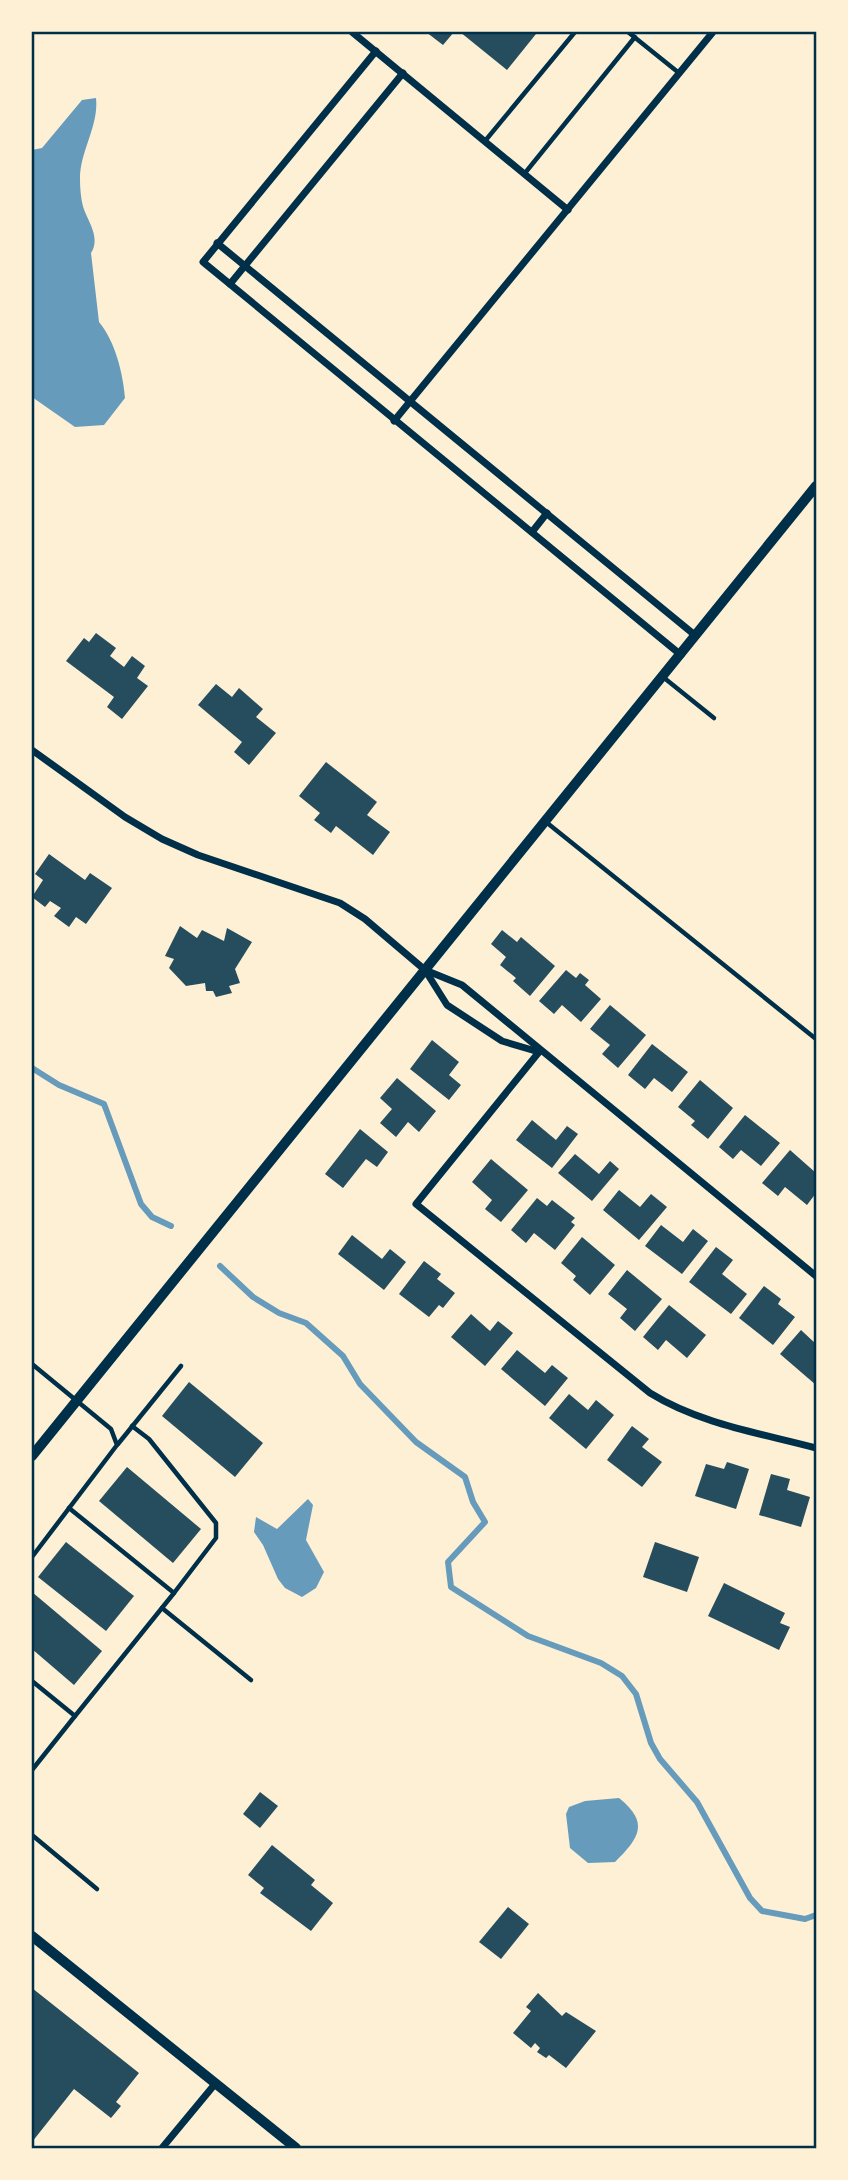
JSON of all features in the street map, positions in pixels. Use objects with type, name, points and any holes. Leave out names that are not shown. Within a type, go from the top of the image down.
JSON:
[{"type":"main road","points":[[32,1456],[817,486]]},
{"type":"street","points":[[352,32],[568,210]]},
{"type":"street","points":[[394,421],[713,32]]},
{"type":"street","points":[[376,51],[203,262],[681,655]]},
{"type":"street","points":[[230,284],[403,73]]},
{"type":"street","points":[[217,243],[696,636]]},
{"type":"street","points":[[532,532],[547,513]]},
{"type":"street","points":[[32,750],[125,817],[162,839],[198,855],[340,903],[365,919],[425,970],[447,1005],[502,1041],[539,1052]]},
{"type":"street","points":[[425,970],[462,985],[539,1052],[817,1276]]},
{"type":"street","points":[[539,1052],[416,1204],[660,1399],[695,1416],[817,1448]]},
{"type":"street","points":[[32,1936],[296,2148]]},
{"type":"street","points":[[162,2148],[215,2084]]},
{"type":"lane","points":[[485,141],[575,32]]},
{"type":"lane","points":[[628,32],[679,73]]},
{"type":"lane","points":[[524,174],[635,37]]},
{"type":"lane","points":[[663,677],[714,718]]},
{"type":"lane","points":[[545,822],[817,1039]]},
{"type":"lane","points":[[32,1364],[111,1429],[117,1445]]},
{"type":"lane","points":[[32,1557],[181,1366]]},
{"type":"lane","points":[[32,1770],[216,1538],[216,1523],[149,1440],[132,1426]]},
{"type":"lane","points":[[69,1508],[174,1593]]},
{"type":"lane","points":[[163,1608],[251,1680]]},
{"type":"lane","points":[[32,1681],[75,1716]]},
{"type":"lane","points":[[32,1835],[97,1889]]},
{"type":"water","points":[[96,98],[95,119],[81,169],[81,191],[95,242],[91,253],[99,322],[110,338],[117,358],[125,398],[104,425],[75,427],[32,397],[32,150],[42,148],[82,100]]},
{"type":"water","points":[[308,1499],[313,1505],[306,1540],[324,1572],[316,1588],[302,1597],[285,1588],[278,1579],[263,1545],[254,1532],[256,1517],[277,1529]]},
{"type":"water","points":[[619,1798],[635,1815],[638,1830],[635,1838],[615,1862],[588,1863],[570,1848],[566,1814],[569,1807],[585,1801]]},
{"type":"building","points":[[426,32],[454,32],[443,45]]},
{"type":"building","points":[[460,32],[533,32],[536,34],[507,70]]},
{"type":"building","points":[[96,633],[116,648],[110,656],[124,667],[132,656],[145,666],[137,678],[148,686],[122,719],[107,707],[114,697],[66,661],[84,638],[89,642]]},
{"type":"building","points":[[216,684],[232,697],[239,688],[263,709],[256,717],[276,733],[249,765],[234,752],[242,742],[198,705]]},
{"type":"building","points":[[326,762],[377,802],[367,815],[390,832],[373,855],[336,826],[331,833],[314,820],[320,813],[299,796]]},
{"type":"building","points":[[49,854],[85,880],[90,873],[112,888],[86,924],[76,917],[69,927],[54,916],[61,908],[50,901],[45,907],[32,897],[43,880],[35,874]]},
{"type":"building","points":[[180,926],[197,938],[202,930],[224,941],[227,928],[252,942],[235,969],[240,983],[229,986],[232,993],[216,997],[213,991],[206,991],[205,983],[186,986],[169,968],[174,959],[165,956]]},
{"type":"building","points":[[502,930],[517,942],[521,937],[555,966],[530,996],[513,981],[516,978],[500,965],[506,957],[491,944]]},
{"type":"building","points":[[566,970],[576,978],[580,973],[589,980],[585,985],[601,999],[581,1022],[562,1005],[554,1014],[539,1001]]},
{"type":"building","points":[[610,1005],[646,1035],[618,1068],[602,1054],[610,1045],[590,1029]]},
{"type":"building","points":[[432,1040],[459,1062],[449,1075],[461,1085],[449,1100],[410,1069]]},
{"type":"building","points":[[652,1044],[688,1072],[672,1092],[654,1078],[645,1089],[628,1075]]},
{"type":"building","points":[[397,1078],[436,1111],[419,1132],[408,1122],[396,1137],[380,1123],[392,1109],[380,1098]]},
{"type":"building","points":[[700,1080],[733,1108],[708,1139],[691,1125],[695,1121],[678,1107]]},
{"type":"building","points":[[745,1115],[780,1143],[761,1166],[741,1150],[733,1159],[719,1147]]},
{"type":"building","points":[[532,1120],[556,1140],[567,1126],[578,1134],[552,1168],[516,1140]]},
{"type":"building","points":[[360,1129],[388,1152],[377,1167],[366,1159],[343,1188],[325,1174]]},
{"type":"building","points":[[790,1150],[816,1173],[816,1193],[807,1205],[785,1187],[778,1196],[762,1183]]},
{"type":"building","points":[[575,1154],[599,1174],[610,1161],[619,1169],[592,1201],[558,1173]]},
{"type":"building","points":[[491,1159],[528,1190],[501,1222],[485,1209],[492,1200],[472,1182]]},
{"type":"building","points":[[619,1190],[640,1207],[651,1194],[667,1207],[639,1240],[603,1210]]},
{"type":"building","points":[[537,1198],[547,1206],[552,1200],[575,1218],[571,1222],[575,1225],[555,1250],[534,1233],[526,1243],[511,1230]]},
{"type":"building","points":[[661,1225],[683,1242],[693,1229],[708,1241],[682,1274],[645,1246]]},
{"type":"building","points":[[352,1235],[382,1259],[390,1249],[406,1262],[384,1290],[338,1254]]},
{"type":"building","points":[[582,1237],[615,1265],[590,1295],[573,1280],[576,1276],[561,1263]]},
{"type":"building","points":[[716,1247],[733,1260],[722,1274],[747,1294],[731,1314],[689,1282]]},
{"type":"building","points":[[424,1261],[441,1274],[437,1279],[455,1293],[443,1308],[439,1305],[429,1317],[399,1294]]},
{"type":"building","points":[[627,1270],[662,1299],[635,1331],[620,1318],[627,1309],[608,1294]]},
{"type":"building","points":[[764,1286],[781,1299],[778,1304],[795,1317],[773,1345],[739,1318]]},
{"type":"building","points":[[669,1305],[706,1335],[687,1358],[666,1340],[658,1350],[643,1337]]},
{"type":"building","points":[[471,1314],[490,1331],[498,1321],[513,1333],[485,1366],[451,1337]]},
{"type":"building","points":[[801,1330],[816,1344],[816,1385],[780,1354]]},
{"type":"building","points":[[517,1350],[545,1373],[552,1365],[568,1378],[545,1406],[501,1369]]},
{"type":"building","points":[[189,1382],[263,1443],[235,1477],[162,1416]]},
{"type":"building","points":[[569,1394],[588,1410],[596,1400],[614,1415],[586,1449],[549,1418]]},
{"type":"building","points":[[632,1426],[649,1439],[642,1447],[662,1462],[642,1487],[607,1460]]},
{"type":"building","points":[[727,1462],[749,1469],[736,1509],[695,1496],[706,1464],[724,1469]]},
{"type":"building","points":[[127,1467],[201,1529],[173,1563],[99,1501]]},
{"type":"building","points":[[771,1474],[790,1479],[787,1490],[810,1497],[801,1527],[759,1515]]},
{"type":"building","points":[[66,1542],[134,1596],[106,1631],[38,1577]]},
{"type":"building","points":[[655,1542],[699,1557],[687,1592],[643,1577]]},
{"type":"building","points":[[724,1583],[785,1613],[780,1623],[790,1627],[779,1650],[708,1616]]},
{"type":"building","points":[[32,1592],[102,1651],[74,1685],[32,1649]]},
{"type":"building","points":[[260,1792],[278,1806],[260,1828],[243,1814]]},
{"type":"building","points":[[272,1845],[315,1880],[311,1885],[333,1903],[311,1931],[260,1893],[264,1888],[248,1875]]},
{"type":"building","points":[[508,1907],[529,1924],[501,1959],[479,1942]]},
{"type":"building","points":[[32,1988],[139,2073],[116,2102],[121,2106],[111,2118],[74,2089],[32,2142]]},
{"type":"building","points":[[538,1993],[562,2016],[566,2012],[596,2031],[566,2068],[549,2055],[546,2058],[537,2052],[540,2048],[535,2043],[531,2048],[513,2033],[531,2011],[526,2007]]},
{"type":"waterway","points":[[32,1068],[59,1085],[104,1104],[141,1204],[152,1217],[171,1226]]},
{"type":"waterway","points":[[220,1266],[253,1297],[279,1313],[306,1323],[343,1356],[360,1384],[416,1442],[465,1477],[473,1502],[485,1522],[448,1562],[451,1587],[528,1636],[601,1663],[622,1676],[636,1694],[651,1743],[660,1759],[697,1802],[750,1898],[762,1911],[805,1919],[816,1915]]}]
